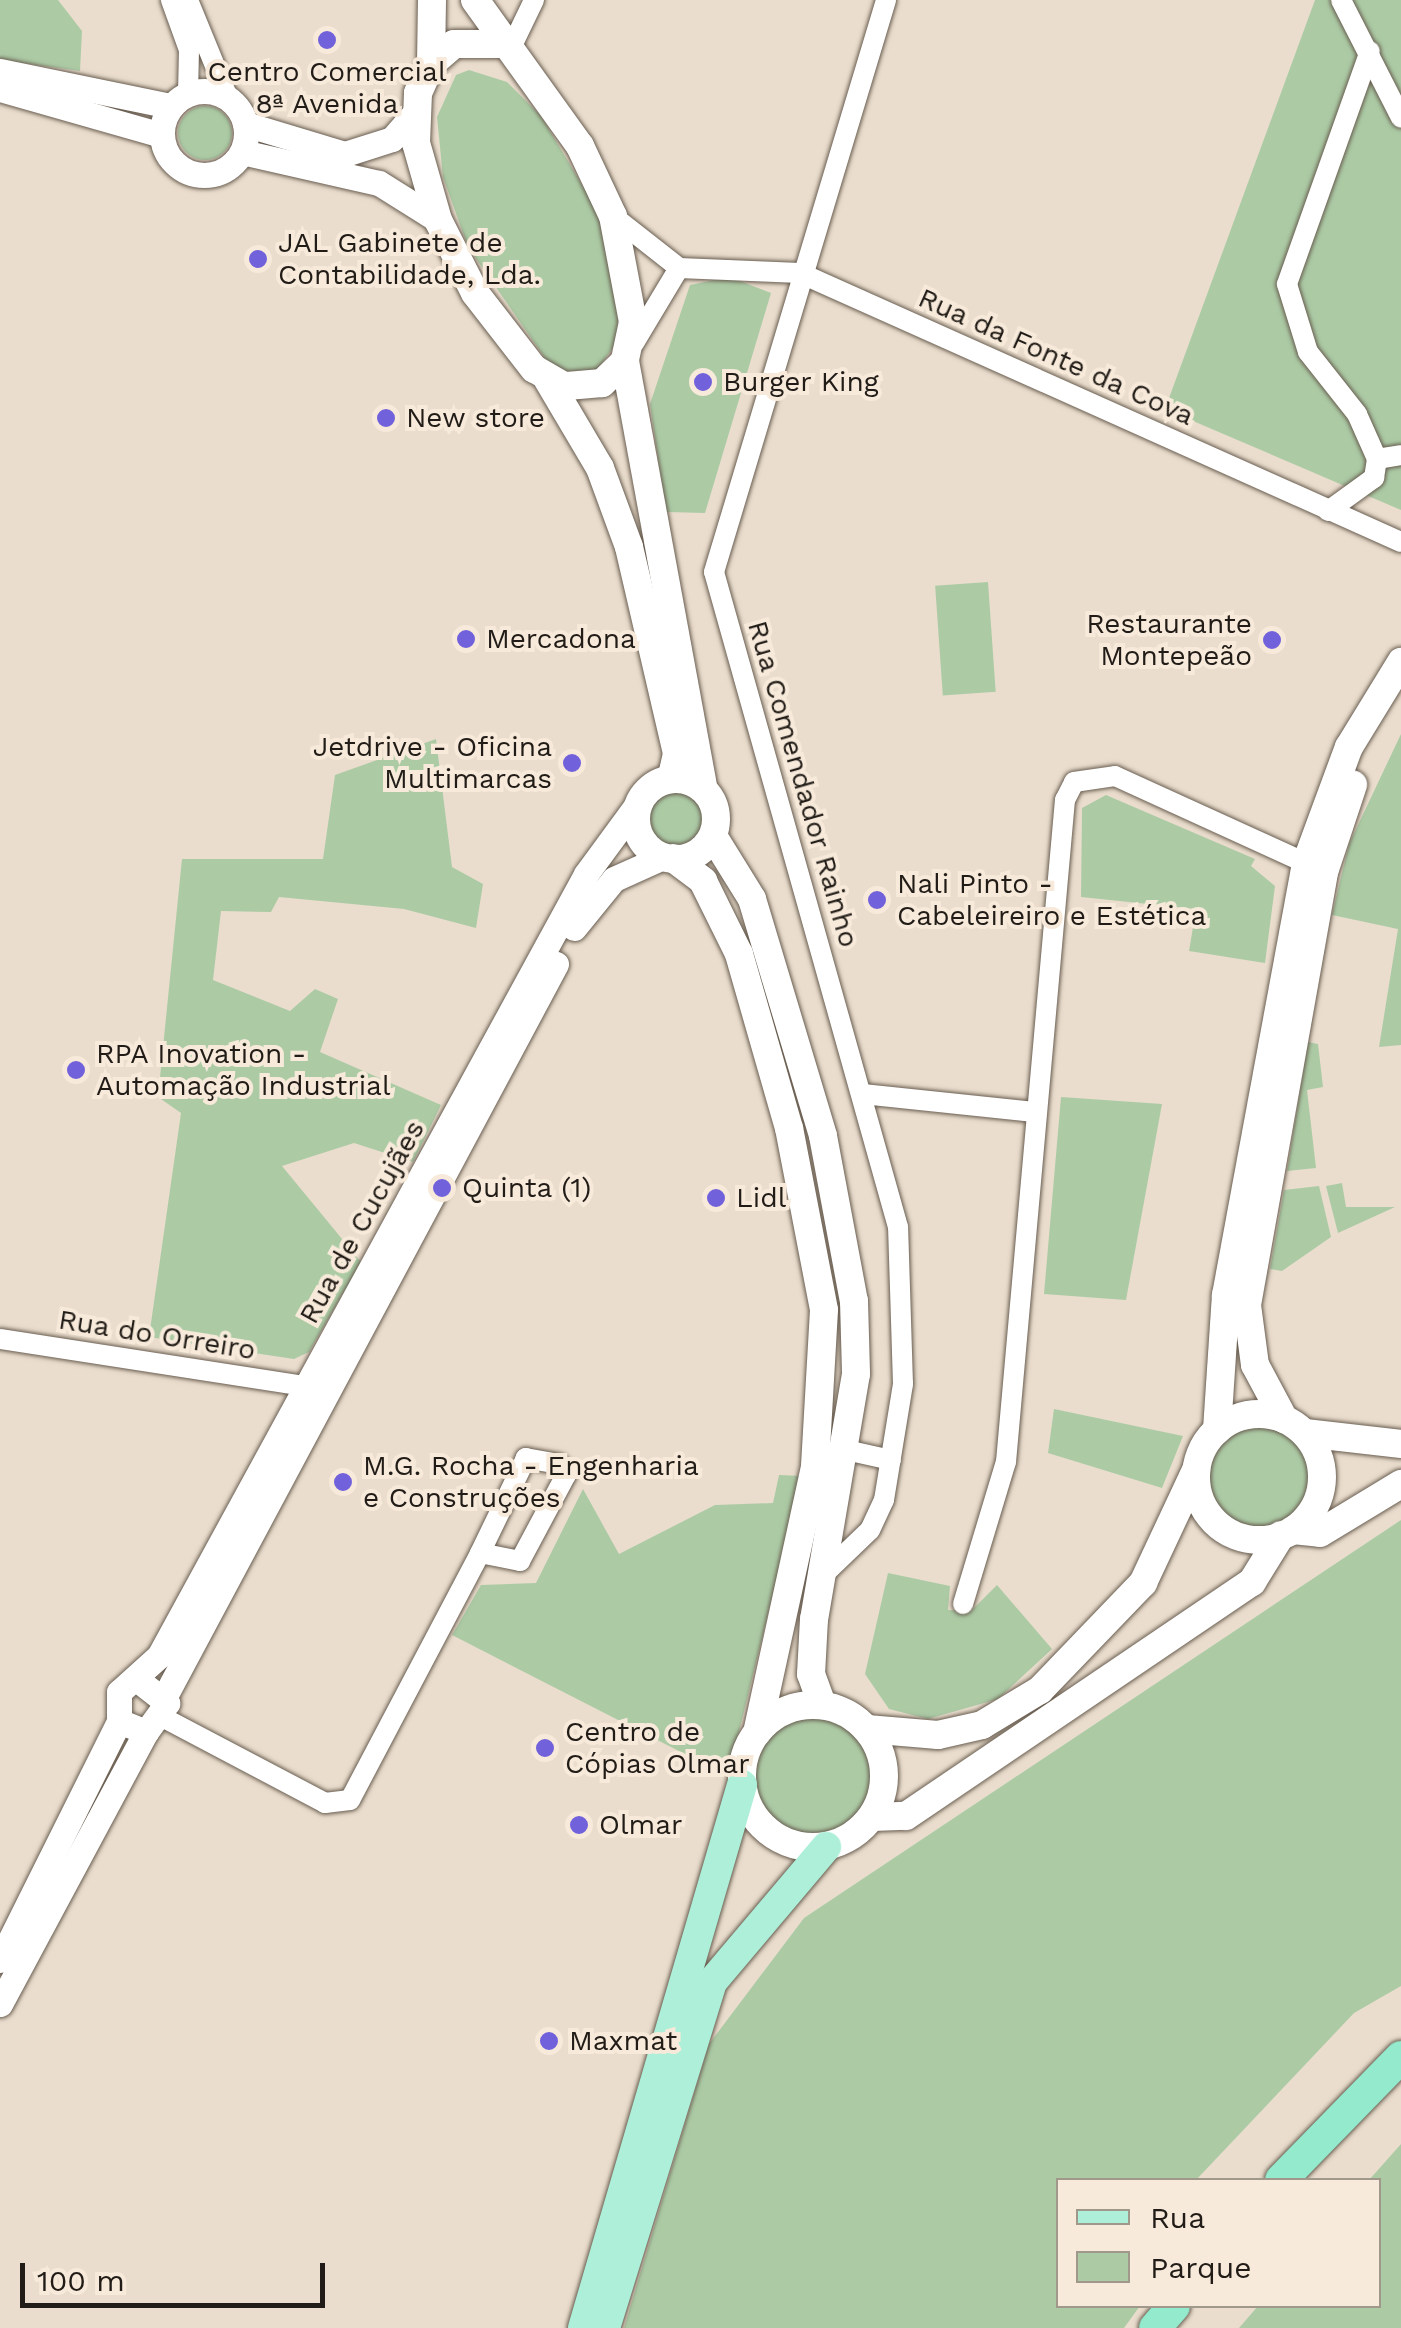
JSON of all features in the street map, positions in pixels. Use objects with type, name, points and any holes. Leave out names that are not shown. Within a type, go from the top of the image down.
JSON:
[{"type":"highway","points":[[1283,2178],[1401,2057]]},
{"type":"highway","points":[[1301,2178],[1401,2076]]},
{"type":"highway","points":[[1155,2328],[1172,2308]]},
{"type":"highway","points":[[1173,2328],[1189,2308]]},
{"type":"main road","points":[[432,0],[431,64],[416,111],[438,220],[475,293],[548,380],[600,468],[629,548],[677,754],[671,778],[644,795],[638,830],[668,858],[703,881],[739,954],[792,1139],[824,1310],[814,1467],[756,1732],[583,2328]]},
{"type":"main road","points":[[475,0],[504,48],[580,146],[613,216],[632,296],[628,356],[702,788],[715,807],[713,836],[752,899],[840,1212],[856,1374],[822,1576],[811,1674],[822,1705]]},
{"type":"main road","points":[[431,64],[454,44],[504,48]]},
{"type":"main road","points":[[548,380],[587,387],[628,356]]},
{"type":"main road","points":[[756,1732],[775,1716],[822,1705],[867,1728],[938,1734],[982,1725],[1040,1690],[1143,1583],[1217,1430],[1226,1294],[1306,863],[1349,747],[1401,662]]},
{"type":"main road","points":[[606,2328],[712,1982],[826,1847],[872,1817],[906,1816],[1252,1582],[1322,1484],[1294,1426],[1255,1365],[1247,1306],[1325,868],[1365,755],[1401,696]]},
{"type":"main road","points":[[671,778],[702,788]]},
{"type":"main road","points":[[668,858],[696,854],[713,836]]},
{"type":"main road","points":[[1217,1430],[1249,1415],[1401,1444]]},
{"type":"main road","points":[[1196,1470],[1218,1524],[1254,1540],[1287,1532],[1320,1533],[1401,1484]]},
{"type":"main road","points":[[867,1728],[885,1772],[872,1817]]},
{"type":"main road","points":[[742,1785],[748,1807],[780,1840],[826,1847]]},
{"type":"street","points":[[162,136],[180,100],[189,50],[171,0]]},
{"type":"street","points":[[188,0],[229,100],[245,124],[345,154],[392,139],[416,111]]},
{"type":"street","points":[[504,48],[534,0]]},
{"type":"street","name":"Rua Comendador Rainho","points":[[822,1576],[870,1530],[892,1460],[906,1322],[898,1228],[714,572],[800,273],[886,0]]},
{"type":"street","points":[[1342,0],[1401,118]]},
{"type":"street","points":[[1328,511],[1374,478],[1377,460],[1357,414],[1308,352],[1287,284],[1370,51]]},
{"type":"street","points":[[0,71],[180,100],[229,100]]},
{"type":"street","points":[[0,89],[162,136],[176,164],[203,175],[242,152],[379,183],[438,220]]},
{"type":"street","points":[[242,152],[245,124]]},
{"type":"street","points":[[613,216],[679,268],[628,356]]},
{"type":"street","name":"Rua da Fonte da Cova","points":[[679,268],[800,273],[1401,542]]},
{"type":"street","points":[[1377,460],[1401,456]]},
{"type":"street","points":[[962,1604],[1006,1462],[1034,1112],[1074,782],[1114,776],[1306,863]]},
{"type":"street","name":"Rua de Cucujães","points":[[0,2004],[158,1716],[316,1388],[586,874],[644,795]]},
{"type":"street","name":"Rua de Cucujães","points":[[0,1960],[119,1722],[119,1692],[139,1680],[316,1388],[586,910],[614,879],[668,858]]},
{"type":"street","points":[[863,1094],[1034,1112]]},
{"type":"street","name":"Rua do Orreiro","points":[[0,1338],[316,1388]]},
{"type":"street","points":[[846,1450],[892,1460]]},
{"type":"street","points":[[139,1680],[158,1716],[325,1803],[350,1800],[480,1554],[526,1458],[559,1464],[566,1475],[520,1562],[480,1554]]},
{"type":"street","points":[[119,1722],[158,1716]]},
{"type":"green space","points":[[0,0],[58,0],[82,31],[80,71],[0,60]]},
{"type":"green space","points":[[1315,0],[1401,0],[1401,510],[1165,409]]},
{"type":"green space","points":[[469,70],[507,82],[541,116],[600,215],[621,300],[615,345],[596,371],[554,371],[468,247],[443,177],[437,117],[456,75]]},
{"type":"green space","points":[[205,106],[224,114],[232,133],[224,152],[205,160],[186,152],[178,133],[186,114]]},
{"type":"green space","points":[[729,277],[771,293],[705,513],[666,512],[650,404],[690,285]]},
{"type":"green space","points":[[988,582],[996,692],[943,695],[935,586]]},
{"type":"green space","points":[[1401,734],[1401,1045],[1379,1047],[1398,929],[1332,915],[1349,844]]},
{"type":"green space","points":[[436,739],[452,867],[483,884],[476,928],[404,909],[279,897],[271,912],[221,911],[213,980],[290,1011],[315,989],[338,999],[320,1052],[441,1105],[413,1162],[354,1143],[282,1166],[361,1262],[309,1352],[294,1359],[149,1337],[181,1113],[158,1097],[182,859],[323,859],[335,775]]},
{"type":"green space","points":[[679,791],[701,800],[710,822],[701,844],[679,853],[657,844],[648,822],[657,800]]},
{"type":"green space","points":[[1106,795],[1255,859],[1251,866],[1275,886],[1265,963],[1189,951],[1196,909],[1081,897],[1082,808]]},
{"type":"green space","points":[[1308,1042],[1318,1044],[1323,1087],[1307,1090],[1316,1168],[1287,1171]]},
{"type":"green space","points":[[1061,1097],[1162,1104],[1126,1300],[1044,1294]]},
{"type":"green space","points":[[1342,1183],[1346,1207],[1395,1207],[1338,1233],[1326,1186]]},
{"type":"green space","points":[[1319,1186],[1331,1237],[1282,1271],[1270,1269],[1284,1190]]},
{"type":"green space","points":[[1054,1409],[1183,1436],[1162,1488],[1048,1453]]},
{"type":"green space","points":[[1259,1425],[1278,1429],[1295,1440],[1306,1457],[1310,1476],[1306,1495],[1295,1512],[1278,1523],[1259,1527],[1240,1523],[1223,1512],[1212,1495],[1208,1476],[1212,1457],[1223,1440],[1240,1429]]},
{"type":"green space","points":[[779,1475],[802,1476],[733,1756],[716,1770],[452,1635],[481,1585],[536,1583],[583,1489],[619,1554],[715,1505],[773,1503]]},
{"type":"green space","points":[[1401,1520],[1401,1986],[1354,2013],[1198,2178],[1056,2178],[1056,2308],[1139,2308],[1124,2328],[624,2328],[709,2044],[804,1918]]},
{"type":"green space","points":[[888,1573],[950,1586],[948,1610],[971,1611],[997,1585],[1052,1649],[998,1699],[928,1719],[889,1709],[865,1674]]},
{"type":"green space","points":[[814,1716],[837,1721],[856,1734],[869,1753],[874,1776],[869,1799],[856,1818],[837,1831],[814,1836],[791,1831],[772,1818],[759,1799],[754,1776],[759,1753],[772,1734],[791,1721]]},
{"type":"green space","points":[[1401,2144],[1401,2328],[1239,2328],[1256,2308],[1381,2308],[1381,2178],[1371,2178]]},
{"type":"place","name":"Centro Comercial 8ª Avenida","points":[[327,40]]},
{"type":"place","name":"JAL Gabinete de Contabilidade, Lda.","points":[[258,259]]},
{"type":"place","name":"Burger King","points":[[703,382]]},
{"type":"place","name":"New store","points":[[386,418]]},
{"type":"place","name":"Mercadona","points":[[466,639]]},
{"type":"place","name":"Restaurante Montepeão","points":[[1272,640]]},
{"type":"place","name":"Jetdrive - Oficina Multimarcas","points":[[572,763]]},
{"type":"place","name":"Nali Pinto - Cabeleireiro e Estética","points":[[877,900]]},
{"type":"place","name":"RPA Inovation - Automação Industrial","points":[[76,1070]]},
{"type":"place","name":"Quinta (1)","points":[[442,1188]]},
{"type":"place","name":"Lidl","points":[[716,1198]]},
{"type":"place","name":"M.G. Rocha - Engenharia e Construções","points":[[343,1482]]},
{"type":"place","name":"Centro de Cópias Olmar","points":[[545,1748]]},
{"type":"place","name":"Olmar","points":[[579,1825]]},
{"type":"place","name":"Maxmat","points":[[549,2041]]}]
